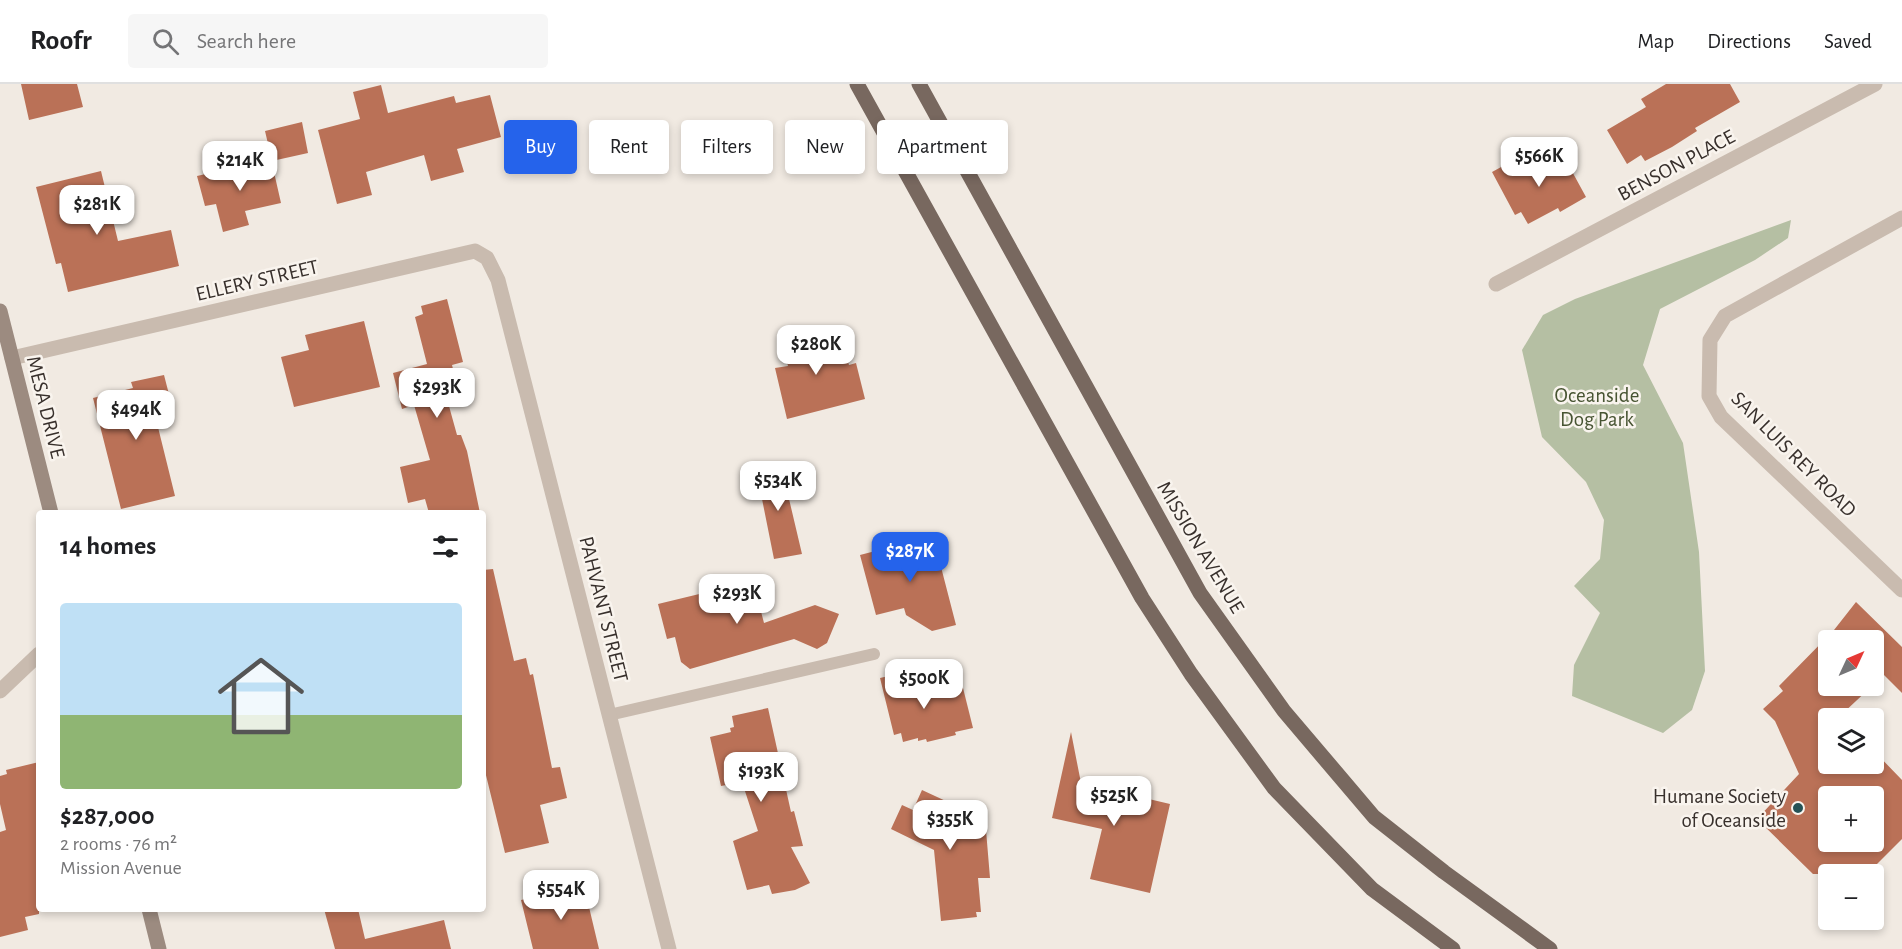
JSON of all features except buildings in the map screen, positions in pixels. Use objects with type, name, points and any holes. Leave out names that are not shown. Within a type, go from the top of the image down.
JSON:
[{"type":"main road","points":[[857,84],[1142,598],[1191,674],[1274,788],[1372,889],[1454,949]]},
{"type":"main road","name":"MISSION AVENUE","points":[[919,84],[1200,593],[1284,711],[1374,817],[1444,872],[1550,949]]},
{"type":"main road","name":"MESA DRIVE","points":[[0,311],[50,510]]},
{"type":"main road","points":[[150,912],[159,949]]},
{"type":"street","name":"BENSON PLACE","points":[[1496,284],[1875,84]]},
{"type":"street","name":"SAN LUIS REY ROAD","points":[[1902,218],[1725,316],[1710,340],[1709,396],[1721,417],[1902,590]]},
{"type":"street","name":"ELLERY STREET","points":[[12,358],[475,251],[487,258],[498,280]]},
{"type":"street","name":"PAHVANT STREET","points":[[498,280],[669,949]]},
{"type":"street","points":[[0,692],[36,657]]},
{"type":"lane","points":[[609,715],[874,654]]},
{"type":"green space","name":"Oceanside Dog Park","points":[[1791,220],[1788,238],[1755,260],[1660,309],[1643,365],[1683,443],[1699,552],[1705,671],[1692,710],[1663,733],[1572,696],[1574,665],[1600,613],[1574,586],[1600,559],[1604,520],[1586,482],[1542,437],[1522,350],[1543,315],[1575,299]]},
{"type":"place","name":"Humane Society of Oceanside","points":[[1798,808]]}]
